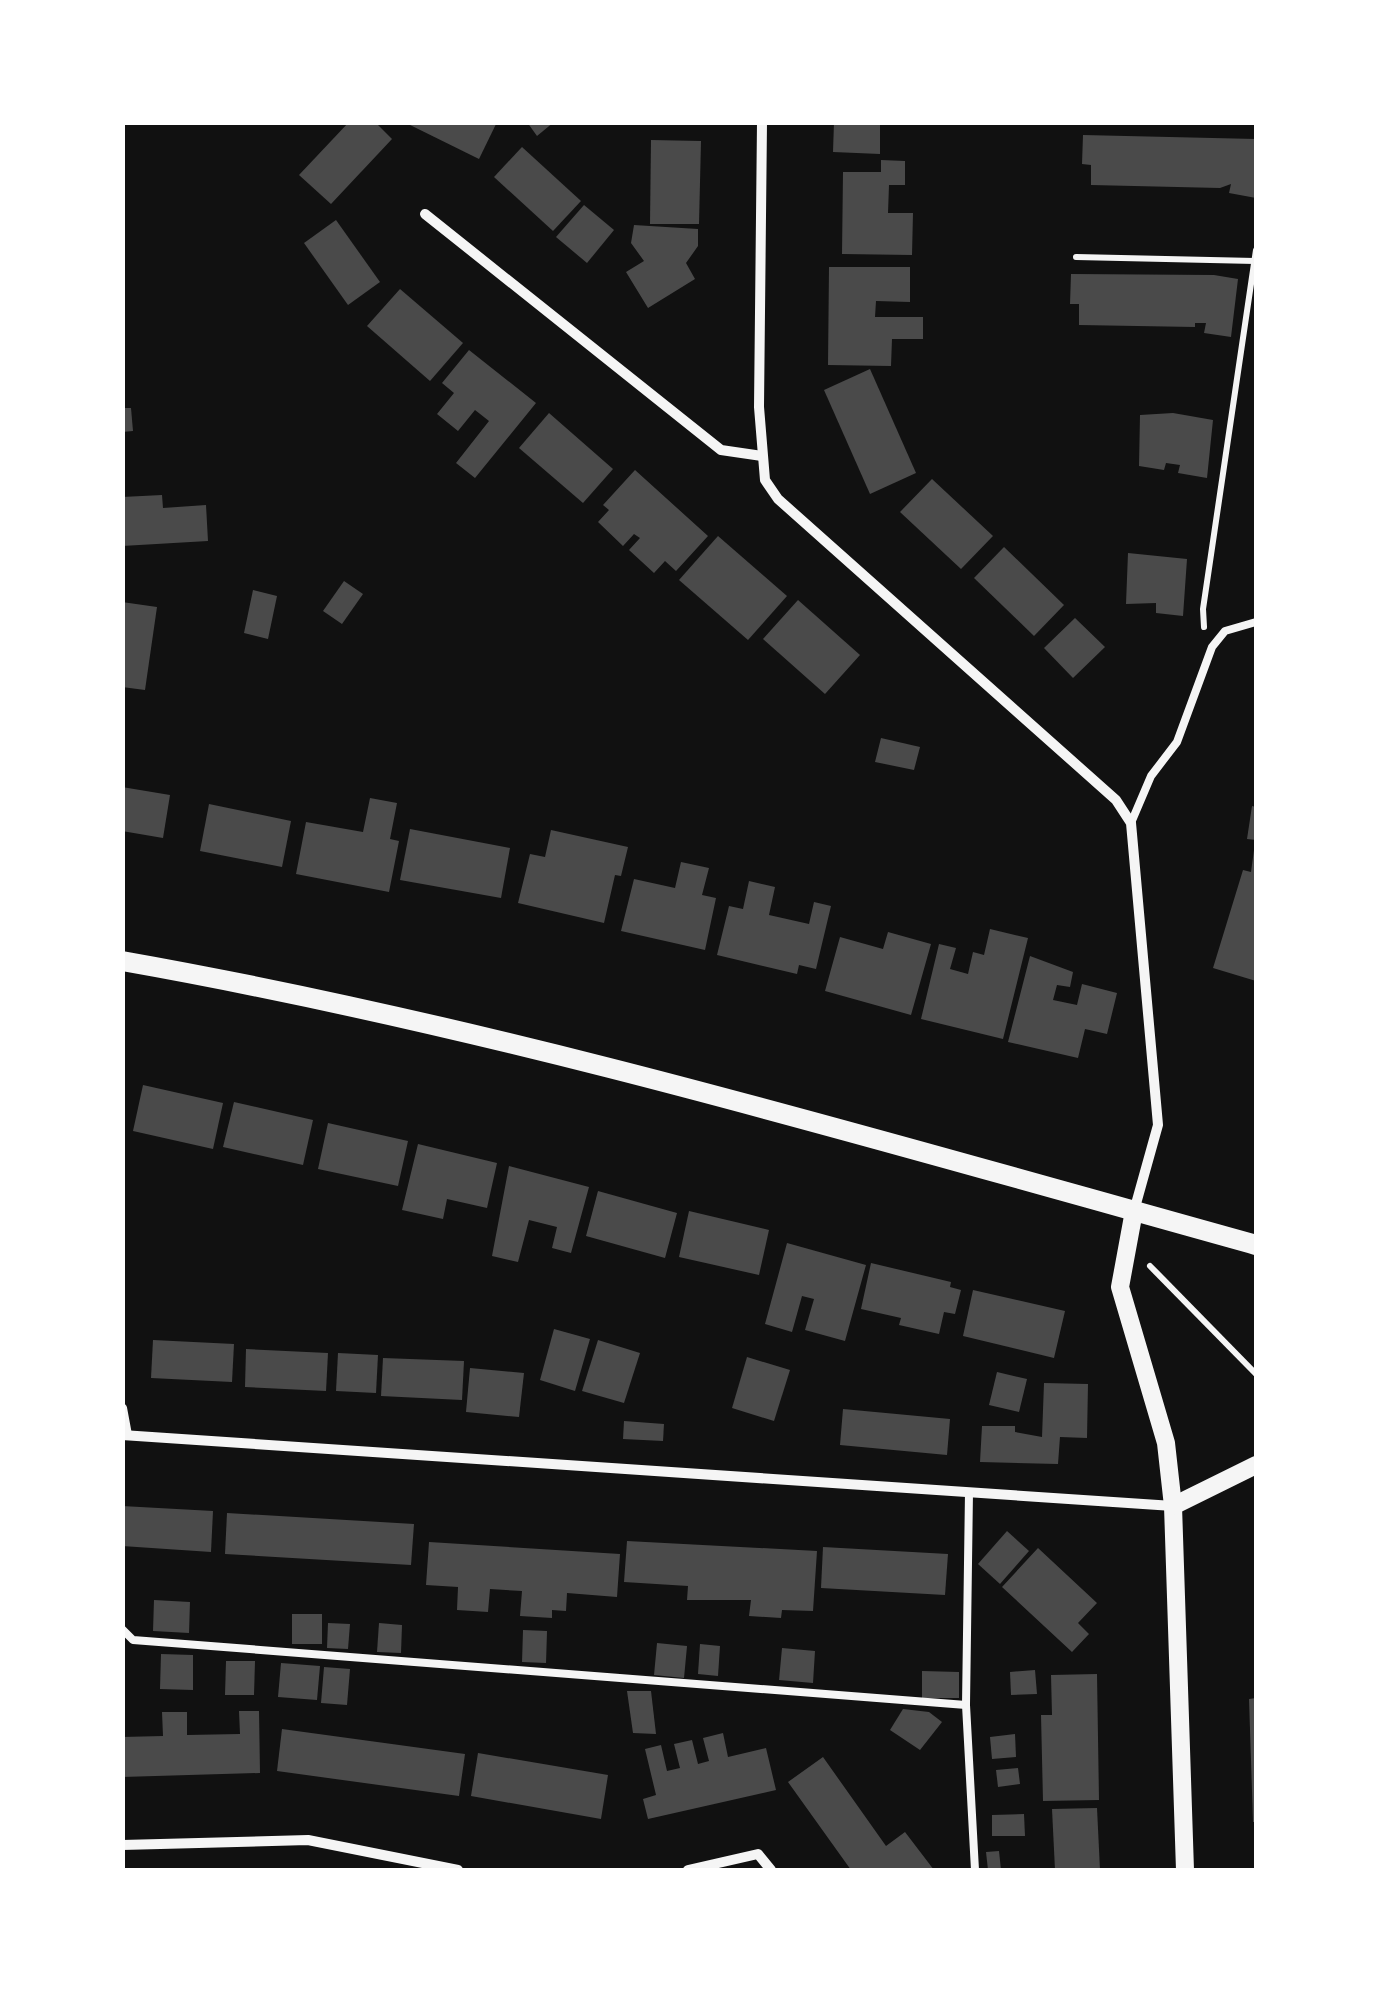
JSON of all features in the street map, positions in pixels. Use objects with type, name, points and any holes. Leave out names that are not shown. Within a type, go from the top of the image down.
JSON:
[{"type":"main road","points":[[122,960],[464,1030],[1256,1245]]},
{"type":"street","points":[[762,122],[759,407],[765,480],[778,499],[1116,800],[1131,823],[1158,1124],[1134,1211],[1120,1286],[1166,1443],[1173,1506],[1185,1870]]},
{"type":"street","points":[[425,214],[721,450],[762,456]]},
{"type":"street","points":[[122,1408],[125,1435],[1173,1506],[1256,1465]]},
{"type":"street","points":[[122,1845],[308,1840],[458,1870]]},
{"type":"street","points":[[688,1870],[758,1854],[771,1870]]},
{"type":"lane","points":[[1131,823],[1151,776],[1177,742],[1212,647],[1224,630],[1256,622]]},
{"type":"lane","points":[[969,1492],[966,1705],[975,1870]]},
{"type":"lane","points":[[122,1629],[133,1640],[966,1705]]},
{"type":"path","points":[[1205,628],[1203,608],[1256,250]]},
{"type":"path","points":[[1076,257],[1254,261]]},
{"type":"path","points":[[1142,1258],[1256,1374]]},
{"type":"building","points":[[349,122],[375,122],[392,139],[331,204],[299,175]]},
{"type":"building","points":[[404,122],[497,122],[479,159]]},
{"type":"building","points":[[527,122],[554,122],[537,136]]},
{"type":"building","points":[[834,122],[880,122],[880,154],[833,152]]},
{"type":"building","points":[[1083,135],[1256,139],[1256,198],[1229,193],[1231,184],[1220,188],[1091,185],[1091,165],[1082,164]]},
{"type":"building","points":[[651,140],[701,141],[699,224],[650,224]]},
{"type":"building","points":[[522,147],[581,201],[553,231],[494,177]]},
{"type":"building","points":[[881,160],[905,161],[905,185],[889,185],[888,213],[913,213],[912,255],[842,254],[843,172],[881,172]]},
{"type":"building","points":[[584,205],[614,230],[587,263],[556,237]]},
{"type":"building","points":[[336,220],[380,282],[348,305],[304,243]]},
{"type":"building","points":[[634,225],[698,229],[698,246],[686,263],[695,279],[648,308],[626,272],[644,261],[631,243]]},
{"type":"building","points":[[829,267],[910,267],[910,302],[876,301],[875,317],[923,317],[923,339],[892,339],[891,366],[828,365]]},
{"type":"building","points":[[1071,274],[1214,275],[1238,279],[1231,337],[1204,333],[1206,323],[1195,323],[1195,327],[1079,325],[1079,304],[1070,304]]},
{"type":"building","points":[[400,289],[463,343],[430,381],[367,326]]},
{"type":"building","points":[[469,350],[536,403],[475,478],[456,463],[489,421],[475,410],[458,431],[437,414],[454,393],[442,383]]},
{"type":"building","points":[[870,369],[916,473],[870,494],[824,390]]},
{"type":"building","points":[[122,408],[131,408],[133,431],[122,432]]},
{"type":"building","points":[[549,413],[613,469],[583,503],[519,448]]},
{"type":"building","points":[[1173,413],[1213,420],[1207,478],[1178,473],[1180,465],[1166,463],[1164,470],[1139,466],[1140,415]]},
{"type":"building","points":[[635,470],[708,536],[676,571],[665,561],[654,573],[629,550],[640,538],[634,534],[623,546],[598,522],[609,510],[603,505]]},
{"type":"building","points":[[932,479],[993,536],[961,569],[900,512]]},
{"type":"building","points":[[162,495],[163,508],[206,505],[208,541],[122,546],[122,497]]},
{"type":"building","points":[[718,536],[787,596],[748,640],[679,580]]},
{"type":"building","points":[[1004,547],[1064,605],[1034,636],[974,578]]},
{"type":"building","points":[[1128,553],[1187,559],[1183,616],[1156,613],[1156,603],[1126,604]]},
{"type":"building","points":[[344,581],[363,594],[342,624],[323,611]]},
{"type":"building","points":[[253,590],[277,596],[268,639],[244,633]]},
{"type":"building","points":[[798,600],[860,655],[825,694],[763,639]]},
{"type":"building","points":[[122,602],[157,607],[145,690],[122,687]]},
{"type":"building","points":[[1075,618],[1105,647],[1073,678],[1044,648]]},
{"type":"building","points":[[881,738],[920,747],[914,770],[875,762]]},
{"type":"building","points":[[122,787],[170,795],[163,838],[122,831]]},
{"type":"building","points":[[370,798],[397,803],[390,839],[399,841],[389,892],[296,874],[306,822],[363,832]]},
{"type":"building","points":[[209,804],[291,821],[282,867],[200,851]]},
{"type":"building","points":[[1252,806],[1256,807],[1256,840],[1247,839]]},
{"type":"building","points":[[410,829],[510,848],[501,898],[400,880]]},
{"type":"building","points":[[551,830],[628,847],[621,876],[615,875],[604,923],[518,903],[530,854],[545,857]]},
{"type":"building","points":[[1254,850],[1256,981],[1213,968],[1243,870],[1251,872]]},
{"type":"building","points":[[681,862],[709,868],[702,895],[716,898],[705,950],[621,931],[634,879],[675,888]]},
{"type":"building","points":[[749,881],[775,887],[769,915],[809,924],[814,902],[831,906],[816,969],[799,965],[797,974],[717,955],[729,906],[743,909]]},
{"type":"building","points":[[990,929],[1028,938],[1003,1039],[921,1019],[939,944],[956,948],[950,969],[968,974],[973,952],[984,955]]},
{"type":"building","points":[[888,932],[931,944],[911,1015],[825,991],[840,937],[883,949]]},
{"type":"building","points":[[1030,956],[1073,972],[1070,987],[1057,985],[1053,1000],[1077,1005],[1082,984],[1117,993],[1107,1034],[1085,1029],[1078,1058],[1008,1042]]},
{"type":"building","points":[[143,1085],[223,1103],[213,1149],[133,1131]]},
{"type":"building","points":[[234,1102],[313,1120],[303,1165],[223,1147]]},
{"type":"building","points":[[328,1123],[408,1141],[398,1186],[318,1169]]},
{"type":"building","points":[[418,1144],[497,1163],[487,1208],[447,1199],[443,1219],[402,1210]]},
{"type":"building","points":[[509,1166],[589,1187],[571,1253],[552,1248],[557,1227],[529,1220],[518,1262],[492,1256]]},
{"type":"building","points":[[598,1191],[677,1213],[665,1258],[586,1236]]},
{"type":"building","points":[[689,1211],[769,1230],[759,1275],[679,1257]]},
{"type":"building","points":[[787,1243],[866,1265],[845,1341],[805,1330],[814,1299],[802,1296],[792,1332],[765,1324]]},
{"type":"building","points":[[871,1263],[951,1282],[950,1287],[961,1290],[955,1314],[944,1312],[939,1334],[899,1325],[901,1318],[861,1309]]},
{"type":"building","points":[[973,1290],[1065,1311],[1054,1358],[963,1336]]},
{"type":"building","points":[[554,1329],[590,1339],[575,1391],[540,1380]]},
{"type":"building","points":[[153,1340],[234,1344],[232,1382],[151,1378]]},
{"type":"building","points":[[598,1340],[640,1353],[624,1403],[582,1391]]},
{"type":"building","points":[[246,1349],[328,1353],[326,1391],[245,1387]]},
{"type":"building","points":[[338,1353],[378,1355],[376,1393],[336,1391]]},
{"type":"building","points":[[747,1357],[790,1370],[774,1421],[732,1408]]},
{"type":"building","points":[[383,1358],[464,1361],[462,1400],[381,1396]]},
{"type":"building","points":[[470,1368],[524,1373],[519,1417],[466,1412]]},
{"type":"building","points":[[997,1372],[1027,1379],[1019,1412],[989,1405]]},
{"type":"building","points":[[1044,1383],[1088,1384],[1087,1438],[1060,1437],[1058,1464],[980,1462],[982,1426],[1015,1426],[1015,1432],[1042,1437]]},
{"type":"building","points":[[843,1409],[950,1419],[947,1455],[840,1445]]},
{"type":"building","points":[[624,1421],[664,1424],[663,1441],[623,1439]]},
{"type":"building","points":[[122,1506],[213,1511],[211,1552],[122,1546]]},
{"type":"building","points":[[227,1513],[414,1524],[411,1565],[225,1554]]},
{"type":"building","points":[[1007,1531],[1029,1551],[1000,1584],[978,1564]]},
{"type":"building","points":[[627,1541],[817,1551],[813,1611],[782,1610],[781,1618],[749,1616],[751,1600],[687,1600],[688,1586],[624,1582]]},
{"type":"building","points":[[429,1542],[620,1554],[617,1597],[567,1593],[566,1611],[552,1610],[552,1618],[520,1616],[522,1591],[490,1589],[488,1612],[457,1610],[458,1587],[426,1585]]},
{"type":"building","points":[[823,1547],[948,1554],[945,1595],[821,1588]]},
{"type":"building","points":[[1038,1548],[1097,1603],[1078,1623],[1089,1634],[1072,1652],[1002,1587]]},
{"type":"building","points":[[154,1600],[190,1602],[189,1633],[153,1631]]},
{"type":"building","points":[[292,1614],[322,1614],[322,1644],[292,1644]]},
{"type":"building","points":[[328,1623],[350,1624],[348,1649],[327,1648]]},
{"type":"building","points":[[379,1623],[402,1625],[401,1653],[377,1652]]},
{"type":"building","points":[[523,1630],[547,1631],[546,1663],[522,1662]]},
{"type":"building","points":[[657,1643],[687,1646],[684,1678],[654,1675]]},
{"type":"building","points":[[700,1644],[720,1646],[718,1676],[698,1674]]},
{"type":"building","points":[[782,1648],[815,1651],[813,1683],[779,1680]]},
{"type":"building","points":[[161,1654],[193,1655],[193,1690],[160,1689]]},
{"type":"building","points":[[226,1661],[255,1661],[254,1695],[225,1695]]},
{"type":"building","points":[[281,1663],[320,1666],[317,1700],[278,1697]]},
{"type":"building","points":[[324,1667],[350,1669],[347,1705],[321,1703]]},
{"type":"building","points":[[1035,1670],[1037,1694],[1011,1695],[1010,1672]]},
{"type":"building","points":[[922,1671],[959,1672],[959,1698],[922,1698]]},
{"type":"building","points":[[1097,1674],[1099,1800],[1043,1801],[1041,1715],[1052,1715],[1051,1675]]},
{"type":"building","points":[[627,1691],[651,1691],[656,1734],[633,1733]]},
{"type":"building","points":[[1256,1698],[1256,1822],[1253,1822],[1249,1699]]},
{"type":"building","points":[[903,1709],[929,1712],[942,1722],[920,1750],[890,1730]]},
{"type":"building","points":[[239,1711],[259,1711],[260,1773],[122,1777],[122,1737],[163,1736],[162,1712],[187,1712],[187,1735],[240,1734]]},
{"type":"building","points":[[282,1729],[465,1754],[459,1796],[277,1771]]},
{"type":"building","points":[[723,1733],[728,1757],[766,1748],[776,1790],[648,1819],[643,1799],[656,1795],[645,1749],[661,1745],[667,1771],[680,1768],[674,1744],[692,1740],[698,1764],[709,1761],[703,1738]]},
{"type":"building","points":[[1015,1734],[1016,1757],[992,1759],[990,1737]]},
{"type":"building","points":[[478,1753],[608,1775],[601,1819],[471,1796]]},
{"type":"building","points":[[823,1757],[886,1846],[905,1832],[934,1870],[851,1870],[788,1782]]},
{"type":"building","points":[[1018,1768],[1020,1784],[998,1787],[996,1770]]},
{"type":"building","points":[[1097,1808],[1100,1870],[1055,1870],[1052,1809]]},
{"type":"building","points":[[1024,1814],[1025,1836],[992,1836],[992,1815]]},
{"type":"building","points":[[999,1851],[1001,1870],[988,1870],[986,1852]]}]
